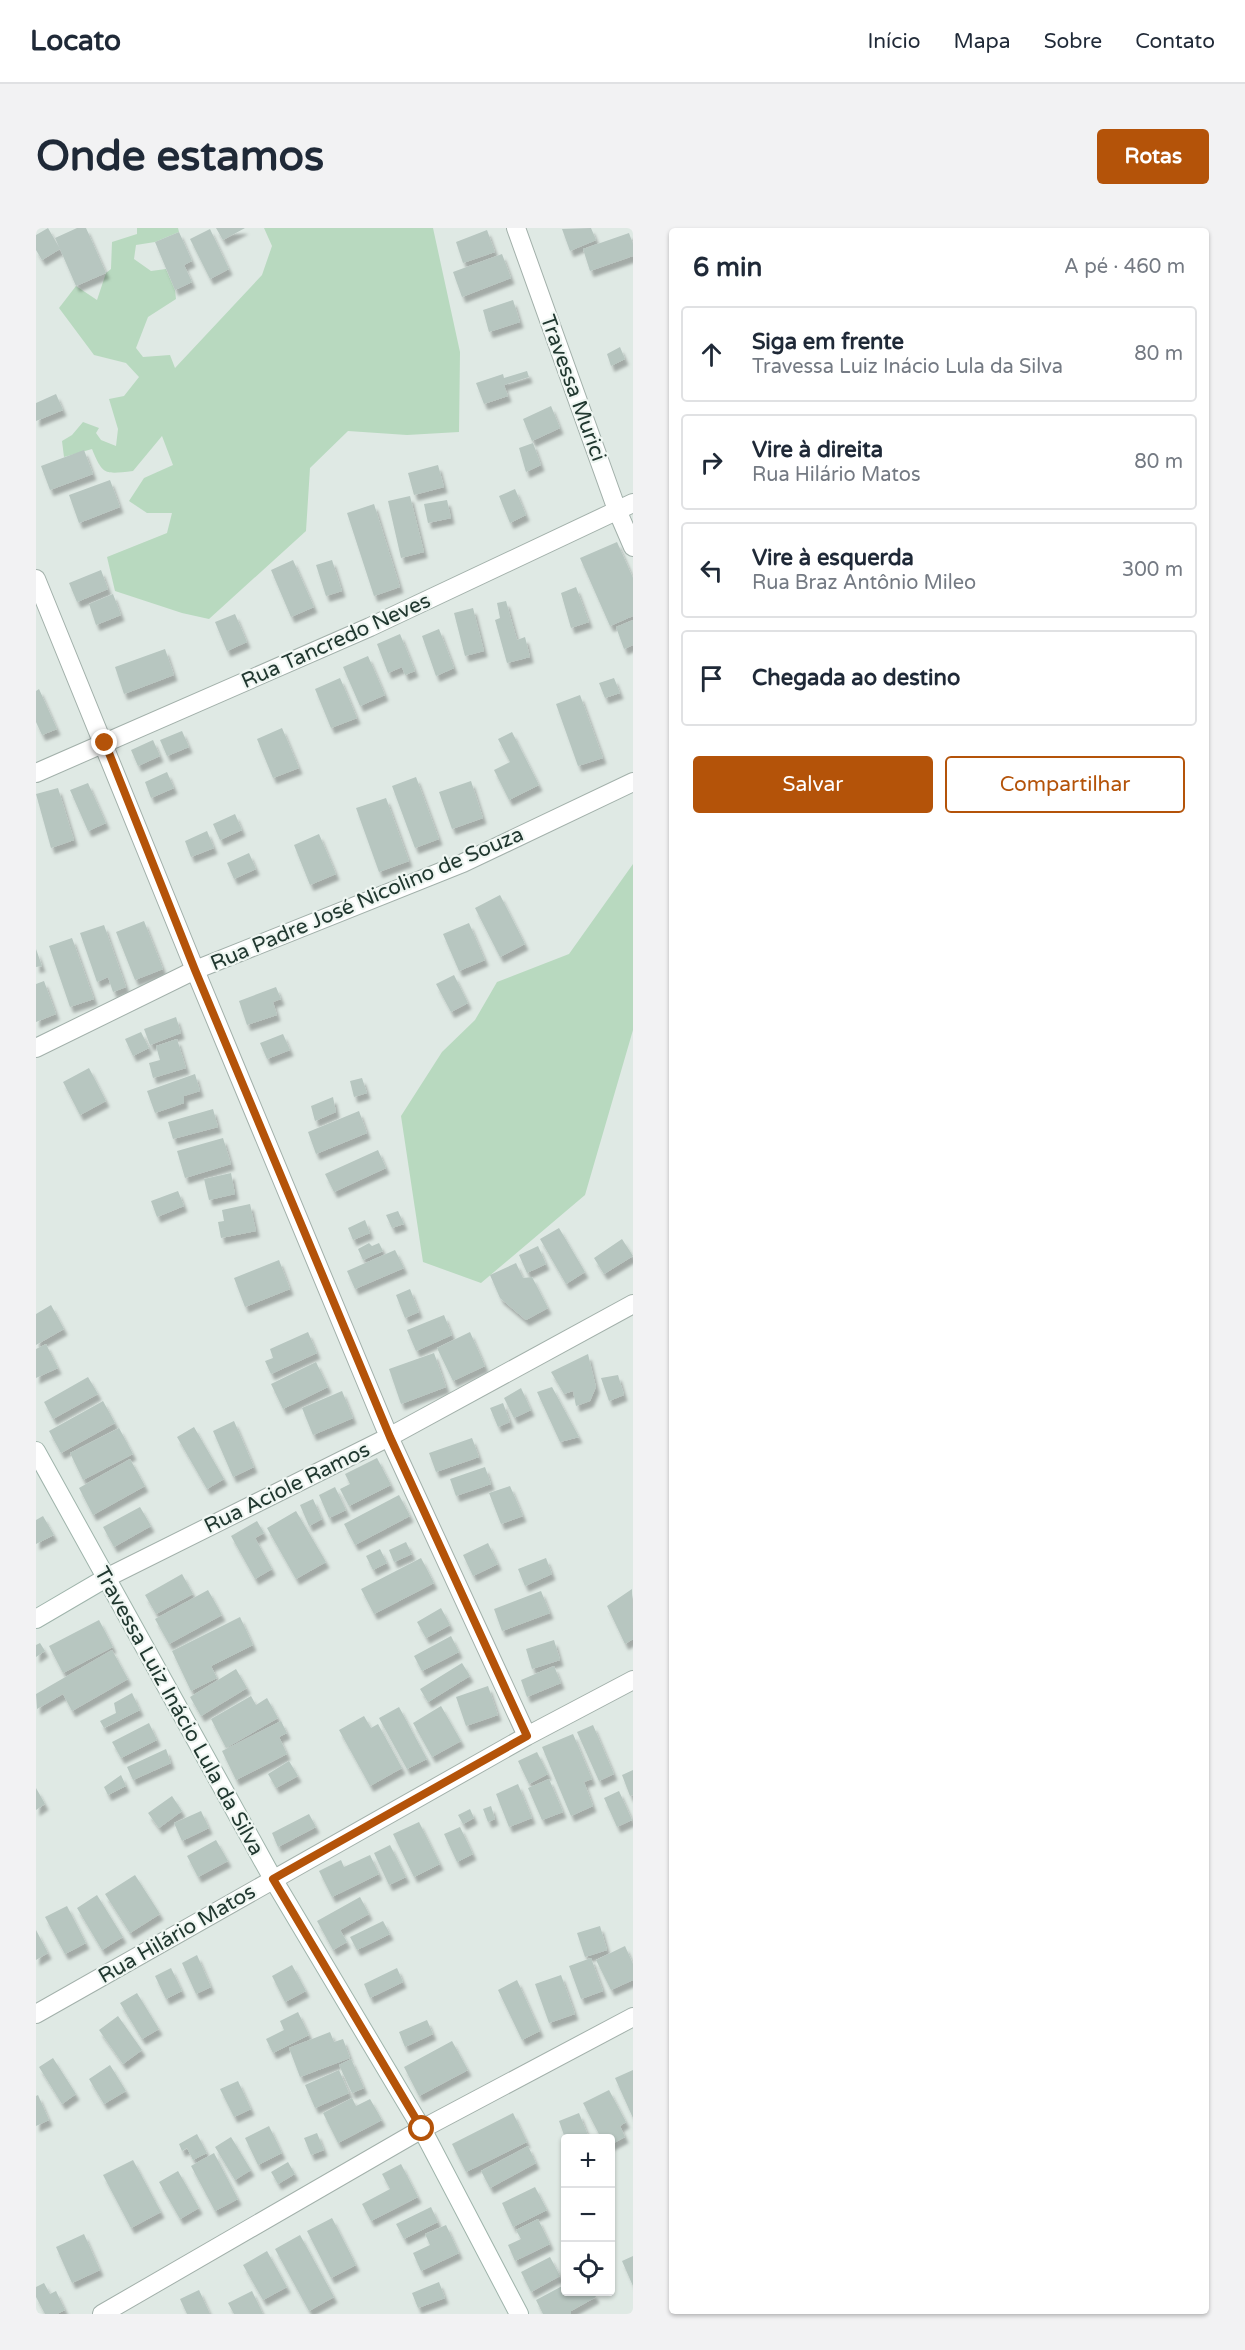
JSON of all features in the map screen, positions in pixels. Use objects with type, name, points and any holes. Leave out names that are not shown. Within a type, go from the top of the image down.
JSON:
[{"type":"street","name":"Travessa Murici","points":[[516,228],[625,506],[633,547]]},
{"type":"street","name":"Rua Tancredo Neves","points":[[36,773],[370,627],[625,506]]},
{"type":"street","points":[[36,579],[105,743],[195,970],[390,1437],[527,1736]]},
{"type":"street","name":"Rua Padre José Nicolino de Souza","points":[[36,1048],[195,970],[464,863],[633,782]]},
{"type":"street","name":"Rua Aciole Ramos","points":[[36,1619],[105,1578],[390,1437],[633,1304]]},
{"type":"street","name":"Travessa Luiz Inácio Lula da Silva","points":[[36,1451],[273,1879],[422,2129],[519,2314]]},
{"type":"street","name":"Rua Hilário Matos","points":[[36,2014],[527,1736],[633,1680]]},
{"type":"street","points":[[102,2314],[422,2129],[633,2017]]},
{"type":"green space","points":[[137,228],[178,228],[179,232],[155,242],[136,245],[134,259],[151,271],[166,269],[175,290],[176,299],[148,317],[136,348],[143,357],[170,355],[175,368],[262,275],[272,246],[264,228],[433,228],[460,352],[459,432],[407,435],[348,431],[310,468],[306,531],[209,619],[182,613],[115,591],[107,557],[167,533],[172,513],[147,513],[129,501],[144,478],[173,465],[162,436],[133,471],[116,473],[102,469],[92,449],[64,457],[62,441],[72,435],[83,422],[99,428],[96,433],[101,440],[116,446],[118,429],[109,399],[124,396],[139,377],[126,363],[94,355],[59,308],[76,286],[97,300],[106,273],[111,269],[112,242],[137,234]]},
{"type":"green space","points":[[633,864],[633,1030],[585,1195],[481,1283],[423,1262],[401,1116],[442,1052],[475,1020],[497,982],[569,954]]},
{"type":"building","points":[[48,228],[60,249],[42,260],[36,250],[36,235]]},
{"type":"building","points":[[77,228],[86,228],[106,273],[76,286],[55,238]]},
{"type":"building","points":[[216,228],[245,228],[223,240]]},
{"type":"building","points":[[591,228],[596,240],[570,251],[562,229]]},
{"type":"building","points":[[210,229],[229,269],[210,279],[190,239]]},
{"type":"building","points":[[487,230],[495,252],[463,263],[456,242]]},
{"type":"building","points":[[179,232],[192,261],[184,265],[192,282],[175,290],[155,242]]},
{"type":"building","points":[[629,233],[633,244],[633,256],[590,271],[583,249]]},
{"type":"building","points":[[502,254],[511,278],[462,297],[453,272]]},
{"type":"building","points":[[513,300],[520,322],[489,332],[483,310]]},
{"type":"building","points":[[620,347],[625,359],[611,366],[607,354]]},
{"type":"building","points":[[527,371],[529,377],[504,385],[508,396],[484,404],[476,383],[503,374],[504,378]]},
{"type":"building","points":[[56,394],[63,410],[36,421],[36,403]]},
{"type":"building","points":[[551,406],[560,428],[532,441],[523,419]]},
{"type":"building","points":[[533,443],[541,465],[526,472],[519,448]]},
{"type":"building","points":[[84,450],[93,474],[50,490],[41,466]]},
{"type":"building","points":[[438,465],[444,487],[414,495],[408,473]]},
{"type":"building","points":[[110,480],[120,507],[79,523],[69,495]]},
{"type":"building","points":[[515,489],[526,515],[510,523],[499,496]]},
{"type":"building","points":[[410,496],[424,552],[401,558],[388,501]]},
{"type":"building","points":[[447,500],[451,518],[428,523],[424,504]]},
{"type":"building","points":[[374,504],[400,587],[374,596],[347,513]]},
{"type":"building","points":[[617,542],[633,578],[633,616],[610,626],[580,558]]},
{"type":"building","points":[[293,560],[314,607],[291,617],[271,570]]},
{"type":"building","points":[[332,560],[342,591],[326,596],[316,565]]},
{"type":"building","points":[[101,570],[108,589],[77,602],[69,583]]},
{"type":"building","points":[[576,587],[589,622],[571,628],[561,593]]},
{"type":"building","points":[[113,594],[121,615],[96,625],[89,604]]},
{"type":"building","points":[[506,601],[517,640],[525,637],[530,657],[507,663],[495,620],[500,618],[497,603]]},
{"type":"building","points":[[473,608],[484,651],[465,656],[454,613]]},
{"type":"building","points":[[235,614],[247,642],[227,651],[215,622]]},
{"type":"building","points":[[633,620],[633,645],[624,649],[616,627]]},
{"type":"building","points":[[439,629],[454,668],[436,676],[422,636]]},
{"type":"building","points":[[400,634],[415,671],[405,675],[402,667],[388,673],[377,644]]},
{"type":"building","points":[[165,649],[174,675],[124,694],[115,667]]},
{"type":"building","points":[[368,656],[385,695],[360,706],[343,667]]},
{"type":"building","points":[[340,678],[357,718],[331,728],[315,689]]},
{"type":"building","points":[[614,678],[620,693],[605,698],[599,683]]},
{"type":"building","points":[[39,689],[57,729],[42,735],[36,722],[36,691]]},
{"type":"building","points":[[580,695],[603,758],[578,766],[556,704]]},
{"type":"building","points":[[282,728],[299,768],[273,778],[257,739]]},
{"type":"building","points":[[182,731],[189,747],[167,756],[160,740]]},
{"type":"building","points":[[512,732],[539,785],[509,800],[494,770],[510,762],[498,739]]},
{"type":"building","points":[[153,740],[160,756],[138,766],[131,750]]},
{"type":"building","points":[[167,772],[174,788],[151,798],[145,782]]},
{"type":"building","points":[[416,777],[439,839],[415,848],[392,786]]},
{"type":"building","points":[[471,781],[483,818],[452,829],[439,792]]},
{"type":"building","points":[[88,783],[106,823],[88,831],[70,790]]},
{"type":"building","points":[[58,788],[74,840],[51,848],[36,794]]},
{"type":"building","points":[[386,798],[409,861],[379,872],[356,808]]},
{"type":"building","points":[[235,814],[242,830],[220,840],[213,824]]},
{"type":"building","points":[[207,831],[214,848],[191,857],[185,841]]},
{"type":"building","points":[[319,834],[336,874],[310,885],[294,845]]},
{"type":"building","points":[[249,853],[256,869],[234,879],[227,863]]},
{"type":"building","points":[[500,895],[525,944],[500,957],[475,908]]},
{"type":"building","points":[[144,921],[163,969],[135,980],[116,932]]},
{"type":"building","points":[[469,923],[485,960],[459,971],[443,934]]},
{"type":"building","points":[[104,925],[126,987],[113,992],[108,977],[97,982],[80,933]]},
{"type":"building","points":[[72,938],[94,999],[70,1007],[49,946]]},
{"type":"building","points":[[36,949],[42,966],[36,967]]},
{"type":"building","points":[[454,975],[468,1003],[451,1012],[436,984]]},
{"type":"building","points":[[44,981],[56,1014],[36,1022],[36,984]]},
{"type":"building","points":[[276,987],[281,999],[273,1002],[277,1015],[247,1025],[239,1001]]},
{"type":"building","points":[[176,1017],[181,1033],[150,1045],[144,1029]]},
{"type":"building","points":[[141,1032],[149,1048],[133,1056],[125,1039]]},
{"type":"building","points":[[283,1034],[290,1050],[267,1059],[260,1043]]},
{"type":"building","points":[[177,1039],[186,1068],[153,1078],[149,1063],[160,1060],[156,1046]]},
{"type":"building","points":[[89,1068],[106,1101],[80,1115],[63,1082]]},
{"type":"building","points":[[195,1074],[200,1091],[184,1096],[184,1103],[155,1113],[147,1091]]},
{"type":"building","points":[[362,1078],[367,1093],[354,1097],[350,1081]]},
{"type":"building","points":[[333,1097],[336,1112],[315,1121],[311,1106]]},
{"type":"building","points":[[213,1109],[218,1127],[173,1139],[168,1122]]},
{"type":"building","points":[[359,1111],[367,1133],[316,1154],[308,1132]]},
{"type":"building","points":[[223,1138],[231,1164],[185,1178],[177,1151]]},
{"type":"building","points":[[378,1150],[386,1168],[334,1192],[325,1174]]},
{"type":"building","points":[[231,1173],[235,1194],[209,1200],[204,1179]]},
{"type":"building","points":[[178,1191],[184,1206],[157,1217],[151,1201]]},
{"type":"building","points":[[250,1204],[256,1231],[221,1238],[218,1222],[224,1221],[222,1210]]},
{"type":"building","points":[[398,1211],[404,1224],[392,1228],[386,1215]]},
{"type":"building","points":[[365,1220],[370,1233],[353,1240],[348,1228]]},
{"type":"building","points":[[559,1228],[585,1272],[566,1284],[540,1239]]},
{"type":"building","points":[[622,1239],[633,1256],[604,1274],[594,1258]]},
{"type":"building","points":[[369,1243],[372,1246],[379,1243],[383,1251],[363,1260],[358,1249]]},
{"type":"building","points":[[538,1246],[546,1264],[527,1273],[519,1255]]},
{"type":"building","points":[[395,1250],[404,1268],[355,1289],[347,1271]]},
{"type":"building","points":[[279,1260],[290,1289],[245,1307],[234,1278]]},
{"type":"building","points":[[516,1263],[523,1278],[532,1277],[548,1308],[526,1320],[500,1298],[490,1275]]},
{"type":"building","points":[[410,1289],[419,1312],[405,1318],[396,1295]]},
{"type":"building","points":[[51,1305],[64,1329],[36,1345],[36,1314]]},
{"type":"building","points":[[444,1315],[452,1335],[416,1351],[407,1330]]},
{"type":"building","points":[[308,1332],[317,1353],[271,1374],[265,1361],[273,1358],[270,1349]]},
{"type":"building","points":[[470,1332],[485,1366],[453,1381],[437,1348]]},
{"type":"building","points":[[46,1344],[58,1368],[36,1378],[36,1349]]},
{"type":"building","points":[[434,1353],[446,1387],[401,1404],[389,1369]]},
{"type":"building","points":[[588,1354],[596,1387],[590,1401],[576,1406],[573,1391],[564,1394],[551,1372]]},
{"type":"building","points":[[316,1362],[328,1387],[283,1409],[271,1384]]},
{"type":"building","points":[[618,1375],[624,1395],[609,1401],[601,1378]]},
{"type":"building","points":[[88,1377],[98,1394],[53,1419],[44,1402]]},
{"type":"building","points":[[552,1387],[579,1437],[560,1442],[537,1392]]},
{"type":"building","points":[[521,1388],[531,1410],[514,1418],[504,1398]]},
{"type":"building","points":[[342,1391],[353,1418],[313,1435],[302,1408]]},
{"type":"building","points":[[103,1401],[115,1423],[61,1453],[49,1431]]},
{"type":"building","points":[[503,1403],[510,1422],[498,1427],[490,1408]]},
{"type":"building","points":[[234,1421],[254,1467],[233,1477],[213,1431]]},
{"type":"building","points":[[194,1427],[224,1479],[207,1489],[177,1437]]},
{"type":"building","points":[[119,1428],[133,1454],[83,1480],[70,1453]]},
{"type":"building","points":[[472,1438],[479,1457],[436,1472],[429,1453]]},
{"type":"building","points":[[377,1458],[391,1485],[349,1506],[340,1489],[350,1484],[345,1474]]},
{"type":"building","points":[[130,1459],[145,1486],[93,1515],[79,1488]]},
{"type":"building","points":[[485,1467],[491,1484],[456,1496],[450,1479]]},
{"type":"building","points":[[510,1486],[523,1516],[501,1524],[489,1493]]},
{"type":"building","points":[[335,1487],[346,1510],[329,1518],[319,1495]]},
{"type":"building","points":[[399,1495],[410,1516],[355,1545],[344,1524]]},
{"type":"building","points":[[313,1499],[322,1519],[309,1526],[300,1505]]},
{"type":"building","points":[[140,1507],[151,1526],[114,1547],[103,1527]]},
{"type":"building","points":[[296,1511],[326,1562],[296,1579],[267,1528]]},
{"type":"building","points":[[43,1516],[54,1535],[36,1544],[36,1520]]},
{"type":"building","points":[[257,1521],[264,1533],[255,1538],[272,1569],[255,1579],[231,1536]]},
{"type":"building","points":[[406,1542],[412,1554],[394,1562],[389,1550]]},
{"type":"building","points":[[488,1543],[498,1564],[473,1576],[463,1555]]},
{"type":"building","points":[[380,1549],[387,1563],[373,1570],[366,1556]]},
{"type":"building","points":[[421,1558],[434,1583],[374,1614],[361,1589]]},
{"type":"building","points":[[546,1558],[552,1574],[525,1586],[518,1569]]},
{"type":"building","points":[[182,1574],[193,1594],[156,1614],[145,1595]]},
{"type":"building","points":[[632,1589],[633,1639],[625,1644],[607,1606]]},
{"type":"building","points":[[208,1590],[222,1615],[169,1644],[155,1619]]},
{"type":"building","points":[[541,1591],[550,1613],[502,1631],[494,1609]]},
{"type":"building","points":[[441,1608],[450,1625],[426,1638],[417,1622]]},
{"type":"building","points":[[240,1617],[253,1645],[211,1666],[217,1678],[191,1691],[172,1651]]},
{"type":"building","points":[[99,1620],[113,1647],[63,1673],[49,1646]]},
{"type":"building","points":[[451,1636],[459,1652],[422,1671],[414,1656]]},
{"type":"building","points":[[554,1640],[560,1660],[532,1669],[526,1649]]},
{"type":"building","points":[[40,1643],[45,1651],[36,1657],[36,1645]]},
{"type":"building","points":[[112,1650],[128,1679],[72,1711],[63,1694],[37,1709],[36,1694]]},
{"type":"building","points":[[462,1663],[470,1676],[428,1702],[420,1689]]},
{"type":"building","points":[[554,1666],[561,1683],[527,1697],[521,1680]]},
{"type":"building","points":[[236,1669],[247,1688],[201,1716],[190,1697]]},
{"type":"building","points":[[488,1686],[498,1715],[466,1726],[456,1697]]},
{"type":"building","points":[[132,1693],[140,1710],[104,1728],[100,1721],[116,1713],[114,1703]]},
{"type":"building","points":[[251,1696],[256,1705],[267,1698],[278,1718],[226,1748],[211,1719]]},
{"type":"building","points":[[441,1706],[461,1741],[432,1757],[413,1723]]},
{"type":"building","points":[[399,1707],[427,1759],[407,1769],[379,1718]]},
{"type":"building","points":[[364,1716],[371,1728],[378,1724],[402,1768],[370,1786],[339,1730]]},
{"type":"building","points":[[281,1721],[287,1733],[279,1737],[287,1754],[236,1780],[222,1751]]},
{"type":"building","points":[[149,1723],[157,1740],[121,1758],[112,1742]]},
{"type":"building","points":[[593,1725],[614,1774],[599,1781],[577,1732]]},
{"type":"building","points":[[573,1734],[592,1779],[584,1782],[593,1806],[571,1816],[542,1747]]},
{"type":"building","points":[[166,1749],[171,1763],[133,1780],[127,1767]]},
{"type":"building","points":[[537,1752],[548,1774],[529,1784],[518,1761]]},
{"type":"building","points":[[289,1761],[298,1776],[276,1788],[268,1774]]},
{"type":"building","points":[[633,1770],[633,1795],[630,1796],[622,1775]]},
{"type":"building","points":[[121,1775],[126,1786],[108,1795],[104,1787]]},
{"type":"building","points":[[549,1779],[563,1812],[542,1820],[528,1788]]},
{"type":"building","points":[[518,1784],[532,1818],[509,1827],[496,1794]]},
{"type":"building","points":[[36,1788],[45,1804],[36,1810]]},
{"type":"building","points":[[619,1791],[632,1820],[617,1827],[604,1798]]},
{"type":"building","points":[[172,1796],[182,1811],[159,1828],[148,1813]]},
{"type":"building","points":[[491,1806],[495,1819],[488,1822],[483,1809]]},
{"type":"building","points":[[470,1809],[474,1818],[463,1824],[458,1815]]},
{"type":"building","points":[[201,1811],[209,1828],[182,1841],[174,1823]]},
{"type":"building","points":[[309,1814],[316,1827],[278,1847],[272,1833]]},
{"type":"building","points":[[419,1822],[440,1864],[414,1877],[393,1834]]},
{"type":"building","points":[[460,1827],[473,1854],[457,1862],[444,1834]]},
{"type":"building","points":[[216,1840],[228,1861],[198,1877],[187,1856]]},
{"type":"building","points":[[390,1845],[406,1877],[389,1885],[374,1853]]},
{"type":"building","points":[[370,1855],[379,1874],[332,1897],[319,1871],[341,1860],[344,1867]]},
{"type":"building","points":[[135,1875],[160,1914],[130,1933],[105,1894]]},
{"type":"building","points":[[97,1895],[123,1937],[102,1950],[77,1908]]},
{"type":"building","points":[[360,1897],[369,1914],[340,1930],[347,1942],[333,1950],[317,1921]]},
{"type":"building","points":[[67,1906],[86,1943],[65,1954],[45,1917]]},
{"type":"building","points":[[383,1921],[390,1934],[357,1950],[350,1937]]},
{"type":"building","points":[[600,1926],[607,1950],[585,1957],[577,1933]]},
{"type":"building","points":[[36,1930],[48,1953],[36,1960]]},
{"type":"building","points":[[625,1946],[633,1964],[633,1980],[611,1990],[596,1960]]},
{"type":"building","points":[[197,1955],[211,1987],[196,1994],[182,1963]]},
{"type":"building","points":[[591,1958],[603,1991],[581,1999],[569,1966]]},
{"type":"building","points":[[292,1965],[306,1991],[285,2002],[272,1976]]},
{"type":"building","points":[[171,1968],[182,1991],[166,1999],[155,1976]]},
{"type":"building","points":[[397,1968],[403,1982],[370,1998],[364,1984]]},
{"type":"building","points":[[561,1975],[575,2014],[549,2023],[535,1984]]},
{"type":"building","points":[[517,1980],[540,2031],[522,2040],[498,1990]]},
{"type":"building","points":[[137,1993],[159,2029],[142,2039],[120,2003]]},
{"type":"building","points":[[298,2012],[309,2035],[273,2053],[266,2039],[284,2030],[280,2021]]},
{"type":"building","points":[[118,2016],[142,2050],[123,2064],[99,2030]]},
{"type":"building","points":[[427,2020],[433,2034],[405,2047],[399,2032]]},
{"type":"building","points":[[330,2032],[334,2042],[343,2039],[350,2058],[300,2077],[289,2048]]},
{"type":"building","points":[[452,2041],[468,2070],[419,2096],[404,2067]]},
{"type":"building","points":[[53,2058],[76,2094],[62,2104],[39,2067]]},
{"type":"building","points":[[351,2059],[364,2088],[352,2093],[339,2065]]},
{"type":"building","points":[[110,2065],[126,2091],[104,2104],[89,2079]]},
{"type":"building","points":[[339,2070],[349,2093],[315,2108],[305,2085]]},
{"type":"building","points":[[633,2070],[633,2118],[615,2078]]},
{"type":"building","points":[[238,2081],[251,2109],[234,2117],[220,2089]]},
{"type":"building","points":[[609,2090],[626,2122],[620,2126],[625,2137],[615,2142],[615,2134],[599,2134],[583,2103]]},
{"type":"building","points":[[38,2095],[49,2120],[36,2126],[36,2096]]},
{"type":"building","points":[[352,2098],[356,2106],[370,2099],[382,2120],[338,2143],[323,2113]]},
{"type":"building","points":[[513,2113],[527,2142],[466,2172],[452,2144]]},
{"type":"building","points":[[579,2113],[587,2134],[564,2134],[559,2121]]},
{"type":"building","points":[[269,2126],[282,2153],[258,2165],[245,2138]]},
{"type":"building","points":[[317,2133],[324,2150],[311,2155],[304,2138]]},
{"type":"building","points":[[197,2134],[207,2153],[193,2160],[187,2148],[182,2151],[179,2144]]},
{"type":"building","points":[[231,2137],[251,2170],[235,2180],[215,2147]]},
{"type":"building","points":[[528,2146],[536,2163],[490,2188],[481,2171]]},
{"type":"building","points":[[214,2153],[238,2199],[215,2211],[191,2166]]},
{"type":"building","points":[[133,2160],[161,2212],[131,2228],[103,2175]]},
{"type":"building","points":[[288,2162],[295,2174],[278,2184],[271,2172]]},
{"type":"building","points":[[401,2164],[418,2197],[371,2221],[362,2204],[390,2189],[382,2174]]},
{"type":"building","points":[[178,2171],[199,2208],[180,2219],[159,2182]]},
{"type":"building","points":[[535,2187],[547,2210],[513,2227],[502,2203]]},
{"type":"building","points":[[431,2207],[438,2222],[404,2239],[396,2224]]},
{"type":"building","points":[[332,2218],[356,2265],[331,2278],[307,2231]]},
{"type":"building","points":[[538,2219],[550,2244],[515,2261],[508,2245],[521,2239],[516,2230]]},
{"type":"building","points":[[446,2225],[459,2253],[421,2271],[413,2253],[430,2245],[425,2234]]},
{"type":"building","points":[[84,2234],[100,2270],[72,2283],[56,2247]]},
{"type":"building","points":[[300,2235],[334,2297],[309,2311],[275,2249]]},
{"type":"building","points":[[267,2251],[287,2287],[263,2300],[243,2265]]},
{"type":"building","points":[[633,2256],[633,2286],[622,2261]]},
{"type":"building","points":[[550,2257],[560,2276],[531,2292],[521,2272]]},
{"type":"building","points":[[439,2282],[445,2298],[418,2308],[412,2293]]},
{"type":"building","points":[[44,2283],[50,2294],[56,2291],[65,2310],[57,2314],[45,2314],[36,2297],[36,2287]]},
{"type":"building","points":[[561,2287],[561,2296],[596,2297],[571,2311],[571,2314],[543,2314],[536,2300]]},
{"type":"building","points":[[199,2290],[210,2314],[187,2314],[180,2299]]},
{"type":"building","points":[[252,2291],[263,2314],[234,2314],[228,2303]]},
{"type":"route","points":[[105,743],[195,970],[390,1437],[527,1736],[273,1879],[422,2129]]}]
